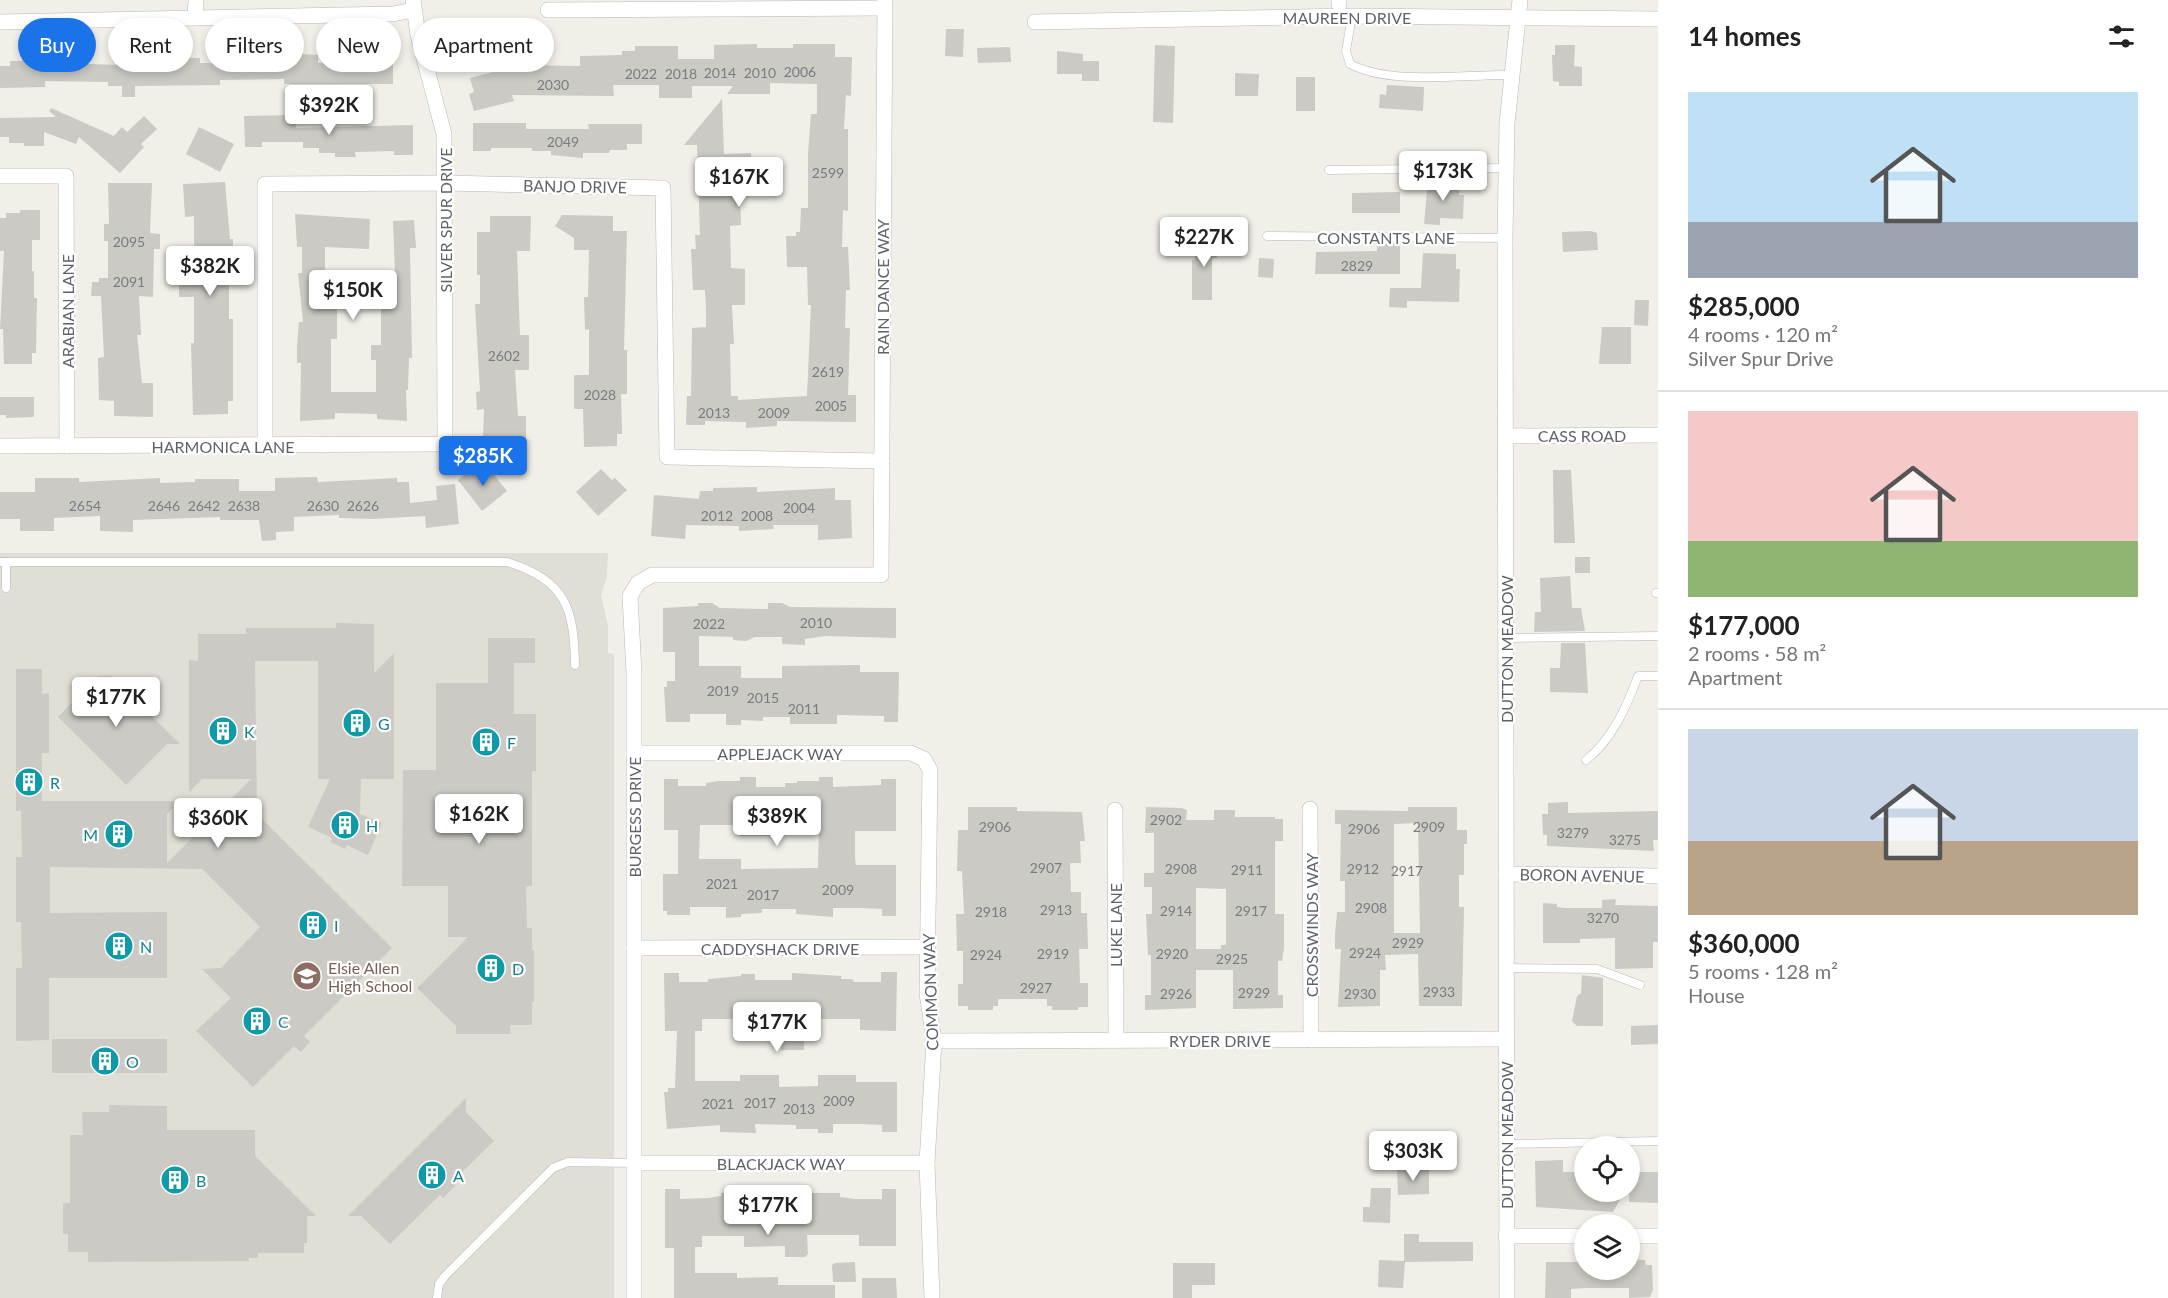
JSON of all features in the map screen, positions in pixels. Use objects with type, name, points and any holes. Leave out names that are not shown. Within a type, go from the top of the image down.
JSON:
[{"type":"street","points":[[195,17],[196,0]]},
{"type":"street","name":"DUTTON MEADOW","points":[[1507,1298],[1505,238],[1506,168],[1520,0]]},
{"type":"street","points":[[548,10],[653,6],[884,4]]},
{"type":"street","name":"RAIN DANCE WAY","points":[[881,575],[884,4]]},
{"type":"street","points":[[0,22],[393,14],[413,5]]},
{"type":"street","name":"SILVER SPUR DRIVE","points":[[413,5],[444,134],[446,183],[445,444]]},
{"type":"street","name":"MAUREEN DRIVE","points":[[1035,22],[1352,15],[1658,19]]},
{"type":"street","name":"ARABIAN LANE","points":[[0,176],[66,176],[67,446]]},
{"type":"street","name":"BANJO DRIVE","points":[[265,446],[265,184],[446,183],[663,188],[667,457],[882,461]]},
{"type":"street","name":"CASS ROAD","points":[[1506,436],[1658,435]]},
{"type":"street","name":"HARMONICA LANE","points":[[0,446],[445,444]]},
{"type":"street","name":"BURGESS DRIVE","points":[[634,1298],[634,673],[630,596],[638,583],[652,575],[881,575]]},
{"type":"street","name":"APPLEJACK WAY","points":[[634,753],[911,753],[924,759]]},
{"type":"street","name":"COMMON WAY","points":[[924,759],[930,770],[932,783],[927,947],[927,993],[934,1041],[927,1162],[932,1298]]},
{"type":"street","name":"CROSSWINDS WAY","points":[[1310,809],[1311,1040]]},
{"type":"street","name":"LUKE LANE","points":[[1115,810],[1116,1040]]},
{"type":"street","name":"BORON AVENUE","points":[[1506,874],[1658,876]]},
{"type":"street","name":"CADDYSHACK DRIVE","points":[[634,948],[927,947]]},
{"type":"street","name":"RYDER DRIVE","points":[[934,1041],[1506,1039]]},
{"type":"street","name":"BLACKJACK WAY","points":[[634,1163],[927,1162]]},
{"type":"street","points":[[1506,1236],[1574,1236]]},
{"type":"street","points":[[1640,1236],[1658,1236]]},
{"type":"lane","points":[[1352,15],[1346,51],[1350,64],[1362,70],[1383,76],[1512,75]]},
{"type":"lane","points":[[1329,170],[1506,168]]},
{"type":"lane","name":"CONSTANTS LANE","points":[[1267,236],[1505,238]]},
{"type":"lane","points":[[6,588],[3,562],[398,566],[507,562],[528,568],[546,579],[568,606],[574,639],[575,665]]},
{"type":"lane","points":[[1506,638],[1658,636]]},
{"type":"lane","points":[[1586,760],[1600,749],[1630,698],[1638,676],[1658,676]]},
{"type":"lane","points":[[1506,968],[1597,969],[1640,985]]},
{"type":"lane","points":[[1506,1144],[1658,1141]]},
{"type":"lane","points":[[437,1298],[439,1284],[445,1276],[553,1168],[568,1162],[634,1163]]},
{"type":"shaded area","name":"Elsie Allen High School","points":[[0,553],[608,553],[607,576],[601,595],[608,626],[608,653],[614,654],[614,1298],[0,1298]]},
{"type":"building","points":[[946,29],[964,29],[963,57],[945,56]]},
{"type":"building","points":[[757,44],[757,48],[793,48],[793,44],[835,44],[835,57],[852,57],[851,96],[846,95],[844,129],[848,129],[848,211],[843,210],[842,247],[848,247],[850,290],[846,290],[845,328],[850,328],[848,395],[856,395],[856,422],[777,421],[777,426],[746,428],[746,422],[705,421],[705,425],[686,425],[687,396],[691,396],[692,328],[706,327],[706,308],[705,290],[693,290],[691,249],[696,249],[695,235],[700,235],[697,145],[684,145],[722,99],[724,154],[751,153],[752,185],[740,185],[741,225],[730,226],[731,268],[745,269],[745,305],[732,305],[734,344],[730,344],[731,396],[738,396],[738,400],[807,396],[811,305],[808,305],[807,267],[787,267],[786,236],[796,236],[796,232],[800,232],[801,208],[808,208],[808,153],[811,114],[817,114],[817,84],[770,83],[770,94],[727,94],[733,86],[692,86],[692,98],[659,98],[659,85],[613,85],[614,96],[512,95],[514,101],[474,111],[469,94],[474,92],[470,78],[493,72],[554,72],[554,66],[580,66],[580,56],[622,55],[622,51],[635,51],[635,46],[678,46],[678,59],[714,59],[714,45]]},
{"type":"building","points":[[1155,45],[1175,46],[1173,123],[1153,122]]},
{"type":"building","points":[[1555,45],[1575,45],[1574,66],[1582,67],[1582,86],[1559,86],[1559,82],[1553,81],[1552,55],[1555,55]]},
{"type":"building","points":[[1010,47],[1011,62],[978,63],[977,48]]},
{"type":"building","points":[[1057,51],[1083,54],[1083,61],[1099,61],[1099,81],[1082,81],[1082,74],[1057,74]]},
{"type":"building","points":[[304,54],[316,55],[316,72],[393,72],[393,84],[284,84],[284,79],[220,80],[220,85],[135,86],[135,97],[122,97],[122,86],[108,86],[108,82],[45,81],[45,87],[0,88],[0,66],[10,66],[10,61],[18,61],[18,72],[96,72],[96,64],[108,65],[108,72],[193,72],[193,58],[200,58],[200,63],[205,63],[205,72],[304,72]]},
{"type":"building","points":[[1235,73],[1259,74],[1258,96],[1235,96]]},
{"type":"building","points":[[1296,77],[1315,77],[1315,111],[1296,111]]},
{"type":"building","points":[[1387,85],[1424,87],[1423,111],[1379,108],[1380,94],[1386,95]]},
{"type":"building","points":[[51,108],[114,136],[122,127],[127,132],[144,116],[157,129],[141,144],[144,147],[120,173],[79,137],[76,144],[44,132],[44,146],[24,146],[24,143],[9,143],[9,137],[0,137],[0,118],[56,117],[49,111]]},
{"type":"building","points":[[296,115],[296,128],[413,125],[413,155],[394,155],[394,151],[355,152],[356,157],[335,157],[335,153],[319,153],[319,148],[303,148],[303,142],[262,142],[262,147],[245,147],[244,116]]},
{"type":"building","points":[[473,123],[526,123],[526,129],[589,129],[588,124],[642,124],[642,144],[627,144],[627,150],[610,150],[609,153],[583,153],[583,158],[551,155],[551,151],[532,151],[532,148],[491,148],[491,151],[473,151]]},
{"type":"building","points":[[199,127],[234,144],[220,172],[186,154]]},
{"type":"building","points":[[1428,180],[1460,181],[1459,195],[1464,195],[1463,219],[1440,218],[1440,225],[1424,224]]},
{"type":"building","points":[[225,182],[230,239],[233,239],[233,282],[229,282],[229,319],[233,319],[233,401],[228,401],[228,414],[193,415],[191,343],[194,343],[194,297],[179,297],[179,262],[194,262],[194,216],[185,217],[183,184]]},
{"type":"building","points":[[108,183],[152,183],[150,233],[160,234],[160,249],[154,249],[153,297],[139,296],[141,335],[137,335],[142,383],[153,383],[153,417],[114,416],[114,401],[99,400],[98,358],[104,357],[101,296],[91,296],[92,282],[99,282],[99,278],[108,278],[108,241],[104,241],[104,224],[109,224]]},
{"type":"building","points":[[1400,192],[1400,213],[1352,213],[1352,193]]},
{"type":"building","points":[[20,210],[40,210],[40,240],[32,240],[34,298],[37,298],[36,353],[32,353],[32,364],[4,364],[3,329],[0,329],[4,251],[0,251],[0,218],[6,218],[6,213],[20,213]]},
{"type":"building","points":[[295,214],[370,219],[369,249],[325,247],[325,273],[332,273],[331,309],[337,309],[337,339],[331,339],[331,392],[376,392],[376,360],[371,360],[371,345],[381,345],[381,303],[372,303],[376,272],[395,273],[393,221],[414,220],[416,248],[410,248],[412,358],[409,358],[408,390],[406,390],[407,421],[377,419],[377,414],[335,413],[335,419],[300,421],[301,363],[297,363],[297,346],[299,322],[303,322],[298,273],[302,273],[302,247],[297,247]]},
{"type":"building","points":[[562,215],[613,216],[613,231],[627,231],[624,350],[627,350],[627,394],[621,394],[622,434],[617,434],[617,446],[584,447],[583,409],[574,409],[574,375],[589,375],[589,329],[585,330],[584,297],[588,297],[589,250],[574,250],[574,238],[555,226]]},
{"type":"building","points":[[490,216],[531,216],[530,251],[517,251],[520,335],[529,335],[529,370],[515,370],[518,416],[526,416],[526,441],[483,440],[484,409],[477,410],[476,392],[480,391],[475,304],[480,304],[480,275],[477,275],[477,232],[490,232]]},
{"type":"building","points":[[1591,231],[1597,233],[1598,250],[1563,252],[1562,232]]},
{"type":"building","points":[[1196,236],[1217,237],[1217,258],[1212,258],[1212,300],[1192,300],[1192,260],[1195,260]]},
{"type":"building","points":[[1377,243],[1400,243],[1400,274],[1315,274],[1316,252],[1377,251]]},
{"type":"building","points":[[1423,253],[1456,254],[1456,269],[1460,269],[1459,302],[1407,301],[1407,308],[1389,307],[1390,288],[1421,288]]},
{"type":"building","points":[[1259,258],[1274,259],[1273,278],[1258,277]]},
{"type":"building","points":[[1635,300],[1649,300],[1648,326],[1634,325]]},
{"type":"building","points":[[1602,327],[1631,327],[1631,364],[1599,364]]},
{"type":"building","points":[[0,397],[34,397],[34,417],[6,418],[6,415],[0,415]]},
{"type":"building","points":[[485,464],[507,491],[482,511],[458,480],[471,469],[474,473]]},
{"type":"building","points":[[601,469],[627,490],[598,516],[576,492]]},
{"type":"building","points":[[1553,470],[1571,470],[1575,543],[1554,543]]},
{"type":"building","points":[[317,477],[318,482],[397,478],[397,482],[409,482],[410,503],[437,500],[436,486],[455,484],[459,524],[426,528],[425,516],[373,519],[339,518],[339,515],[294,517],[294,531],[276,532],[276,540],[262,541],[259,520],[220,520],[220,517],[133,520],[133,532],[100,531],[100,516],[54,518],[54,531],[20,531],[20,519],[0,519],[0,492],[35,492],[35,478],[79,478],[79,482],[160,478],[160,483],[195,482],[195,479],[239,479],[239,491],[275,491],[275,478]]},
{"type":"building","points":[[757,487],[757,492],[835,488],[835,500],[851,500],[852,538],[818,540],[818,525],[773,525],[774,529],[739,531],[739,526],[686,525],[685,539],[651,536],[654,495],[699,499],[700,491],[713,491],[713,488]]},
{"type":"building","points":[[1575,557],[1590,557],[1590,573],[1575,573]]},
{"type":"building","points":[[1570,576],[1572,608],[1581,608],[1585,631],[1534,632],[1535,612],[1541,612],[1540,578]]},
{"type":"building","points":[[698,603],[712,603],[720,608],[768,609],[768,603],[782,603],[790,607],[896,608],[896,638],[826,636],[805,639],[805,645],[782,644],[782,637],[755,637],[746,641],[733,640],[733,637],[699,636],[699,666],[741,666],[741,678],[782,678],[782,666],[860,665],[860,672],[899,672],[898,722],[884,722],[884,716],[837,715],[837,724],[790,724],[790,717],[763,717],[763,721],[741,720],[741,725],[726,725],[726,714],[690,714],[690,722],[666,722],[664,687],[667,687],[667,681],[675,681],[675,652],[663,652],[663,608],[698,606]]},
{"type":"building","points":[[336,623],[374,624],[374,673],[394,653],[394,779],[361,779],[360,814],[382,823],[368,855],[347,845],[345,849],[330,842],[332,838],[308,827],[330,779],[318,779],[318,661],[255,661],[257,806],[243,800],[392,948],[304,1036],[310,1042],[301,1052],[294,1046],[253,1087],[196,1031],[231,998],[202,969],[221,968],[260,927],[202,869],[50,867],[50,913],[167,912],[167,978],[49,978],[49,1040],[16,1041],[16,968],[22,968],[21,922],[16,922],[16,857],[22,857],[21,811],[16,811],[16,669],[42,669],[42,694],[49,693],[49,753],[42,753],[42,801],[180,801],[167,814],[167,863],[251,779],[202,779],[189,792],[189,660],[198,661],[198,634],[246,634],[246,628],[336,628]]},
{"type":"building","points":[[488,638],[535,638],[535,663],[514,663],[514,714],[536,714],[536,771],[532,771],[532,886],[526,886],[527,928],[532,928],[532,950],[534,950],[534,1002],[532,1002],[532,1025],[510,1025],[510,1034],[456,1034],[456,1026],[417,988],[468,937],[448,937],[448,886],[402,886],[403,770],[436,770],[436,683],[488,683]]},
{"type":"building","points":[[1561,643],[1585,643],[1588,693],[1550,692],[1550,668],[1560,668]]},
{"type":"building","points":[[99,676],[111,676],[180,744],[167,744],[126,785],[58,717]]},
{"type":"building","points":[[740,777],[756,777],[756,787],[785,787],[785,783],[819,781],[819,777],[833,777],[833,787],[881,785],[881,779],[896,779],[896,831],[855,831],[855,858],[856,865],[896,865],[896,916],[882,916],[882,909],[833,908],[833,917],[796,914],[796,909],[762,909],[762,913],[741,914],[741,917],[726,918],[726,907],[690,907],[690,915],[667,915],[667,911],[663,911],[663,874],[678,874],[678,830],[664,830],[664,779],[678,779],[678,786],[706,786],[706,783],[718,781],[740,781]],"holes":[[[777,824],[819,824],[818,868],[741,869],[741,859],[699,859],[700,825],[740,825],[740,836],[777,836]]]},
{"type":"building","points":[[1568,802],[1568,813],[1658,811],[1658,840],[1653,840],[1654,851],[1547,846],[1547,835],[1543,835],[1542,814],[1548,814],[1548,803]]},
{"type":"building","points":[[968,807],[1017,807],[1017,811],[1082,812],[1085,841],[1080,841],[1081,863],[1070,863],[1071,892],[1081,892],[1081,913],[1087,913],[1088,949],[1079,949],[1080,983],[1088,983],[1088,1007],[1078,1007],[1078,1010],[1052,1010],[1052,1006],[1047,1006],[1047,999],[998,999],[998,1006],[993,1006],[993,1010],[968,1010],[968,1006],[958,1006],[958,984],[963,984],[963,951],[957,951],[956,914],[964,914],[962,871],[957,871],[958,830],[968,830]]},
{"type":"building","points":[[1146,807],[1182,808],[1187,810],[1186,820],[1214,820],[1214,810],[1235,810],[1235,817],[1283,819],[1283,841],[1275,841],[1275,914],[1284,914],[1284,948],[1282,961],[1278,961],[1278,995],[1283,995],[1283,1008],[1233,1009],[1233,970],[1196,970],[1196,1008],[1145,1010],[1145,995],[1151,995],[1151,955],[1148,955],[1146,914],[1152,914],[1152,887],[1144,887],[1144,873],[1154,873],[1154,833],[1145,833]],"holes":[[[1196,888],[1226,889],[1226,945],[1221,945],[1221,949],[1196,949]]]},
{"type":"building","points":[[1408,807],[1457,807],[1457,830],[1467,830],[1467,844],[1464,844],[1464,875],[1459,875],[1459,907],[1464,907],[1462,1006],[1419,1006],[1418,954],[1385,955],[1386,970],[1380,970],[1380,1006],[1338,1007],[1341,949],[1335,949],[1335,934],[1337,912],[1345,912],[1345,881],[1340,881],[1341,824],[1335,824],[1335,810],[1408,811]],"holes":[[[1418,823],[1420,933],[1394,933],[1394,824]]]},
{"type":"building","points":[[1616,899],[1615,905],[1658,906],[1658,942],[1653,942],[1653,968],[1615,969],[1615,938],[1580,939],[1580,943],[1543,943],[1543,903],[1557,904],[1557,907],[1565,908],[1602,908],[1602,900]]},
{"type":"building","points":[[881,972],[897,972],[896,1031],[860,1030],[860,1019],[804,1019],[804,1050],[781,1050],[782,1025],[741,1025],[741,1019],[702,1019],[702,1031],[695,1031],[695,1081],[740,1081],[740,1075],[779,1075],[779,1087],[818,1086],[818,1075],[856,1075],[856,1082],[897,1082],[897,1132],[882,1132],[882,1125],[861,1124],[833,1124],[833,1133],[818,1133],[818,1129],[796,1129],[796,1125],[755,1124],[756,1133],[720,1132],[720,1125],[667,1129],[664,1092],[668,1092],[668,1088],[675,1088],[677,1031],[665,1031],[664,973],[679,973],[679,982],[708,982],[708,979],[741,976],[741,974],[755,974],[755,980],[792,980],[792,973],[841,976],[841,979],[852,979],[854,982],[881,982]]},
{"type":"building","points":[[1582,975],[1603,978],[1603,1026],[1577,1026],[1572,1021],[1577,996],[1581,993]]},
{"type":"building","points":[[1658,1025],[1658,1044],[1631,1045],[1631,1026]]},
{"type":"building","name":"O","points":[[52,1039],[167,1039],[167,1073],[52,1073]]},
{"type":"building","name":"A","points":[[466,1098],[466,1112],[494,1141],[452,1182],[456,1185],[443,1198],[440,1195],[390,1244],[361,1216],[348,1216]]},
{"type":"building","name":"B","points":[[109,1105],[167,1106],[167,1130],[255,1130],[255,1156],[316,1216],[307,1216],[307,1243],[304,1243],[304,1253],[258,1253],[258,1258],[249,1258],[249,1261],[88,1262],[88,1252],[68,1252],[68,1234],[63,1234],[63,1203],[70,1203],[70,1135],[83,1135],[82,1112],[109,1112]]},
{"type":"building","points":[[1563,1160],[1563,1172],[1574,1172],[1574,1202],[1619,1202],[1613,1212],[1536,1207],[1535,1161]]},
{"type":"building","points":[[1397,1170],[1429,1170],[1429,1194],[1398,1195]]},
{"type":"building","points":[[1640,1172],[1658,1172],[1658,1203],[1629,1202],[1640,1202]]},
{"type":"building","points":[[1371,1188],[1391,1188],[1390,1223],[1363,1222],[1363,1207],[1370,1207]]},
{"type":"building","points":[[665,1189],[680,1189],[680,1199],[708,1198],[721,1196],[721,1193],[743,1193],[743,1189],[757,1189],[757,1199],[798,1199],[798,1196],[805,1196],[805,1193],[840,1193],[840,1197],[882,1199],[882,1189],[896,1189],[896,1246],[859,1246],[859,1235],[807,1235],[808,1254],[805,1257],[785,1257],[785,1246],[744,1247],[744,1236],[702,1236],[702,1247],[695,1247],[695,1273],[737,1273],[737,1278],[778,1277],[778,1285],[835,1285],[835,1298],[674,1298],[674,1248],[665,1248]]},
{"type":"building","points":[[1404,1234],[1419,1234],[1419,1242],[1473,1242],[1473,1261],[1405,1262],[1403,1288],[1378,1287],[1379,1260],[1404,1261]]},
{"type":"building","points":[[1640,1260],[1645,1260],[1646,1265],[1652,1265],[1653,1290],[1650,1297],[1629,1298],[1629,1288],[1571,1289],[1571,1298],[1545,1298],[1546,1262],[1574,1262],[1574,1280],[1640,1280]]},
{"type":"building","points":[[855,1262],[856,1282],[833,1282],[832,1265]]},
{"type":"building","points":[[1173,1263],[1215,1263],[1215,1285],[1192,1285],[1192,1298],[1173,1298]]},
{"type":"building","points":[[862,1278],[896,1278],[897,1298],[862,1298]]},
{"type":"place","name":"G","points":[[357,723]]},
{"type":"place","name":"K","points":[[223,731]]},
{"type":"place","name":"F","points":[[486,742]]},
{"type":"place","name":"R","points":[[29,782]]},
{"type":"place","name":"H","points":[[345,825]]},
{"type":"place","name":"M","points":[[119,834]]},
{"type":"place","name":"I","points":[[313,925]]},
{"type":"place","name":"N","points":[[119,946]]},
{"type":"place","name":"D","points":[[491,968]]},
{"type":"place","name":"Elsie Allen High School","points":[[307,976]]},
{"type":"place","name":"C","points":[[257,1021]]},
{"type":"place","name":"O","points":[[105,1061]]},
{"type":"place","name":"A","points":[[432,1175]]},
{"type":"place","name":"B","points":[[175,1180]]}]
